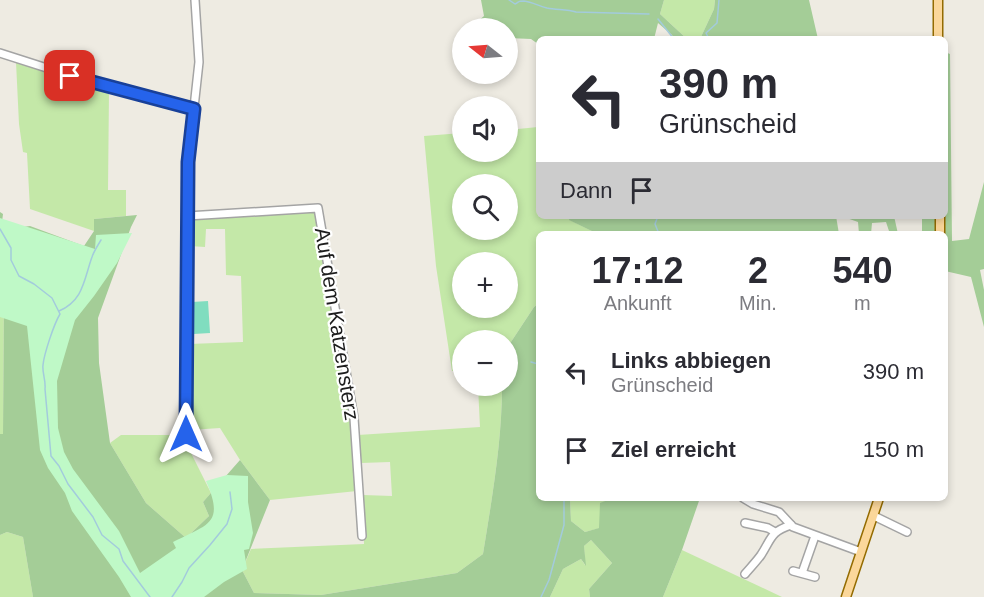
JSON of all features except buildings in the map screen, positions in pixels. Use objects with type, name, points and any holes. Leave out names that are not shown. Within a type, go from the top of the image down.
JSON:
[{"type":"main road","points":[[938,0],[938,36]]},
{"type":"main road","points":[[846,597],[878,501]]},
{"type":"street","points":[[186,434],[188,162],[199,62],[195,0]]},
{"type":"street","points":[[0,53],[100,85],[194,109]]},
{"type":"street","name":"Auf dem Katzensterz","points":[[187,216],[318,208],[354,418],[362,536]]},
{"type":"street","points":[[748,501],[779,513],[793,527],[861,552]]},
{"type":"street","points":[[874,516],[907,532]]},
{"type":"street","points":[[745,523],[768,528],[775,532]]},
{"type":"street","points":[[745,574],[759,558],[775,532],[791,525]]},
{"type":"street","points":[[802,573],[815,536]]},
{"type":"street","points":[[793,571],[815,577]]},
{"type":"green space","points":[[481,0],[664,0],[660,14],[684,36],[672,36],[658,23],[655,36],[536,36],[536,43],[531,39],[518,38],[518,18],[482,18],[484,16]]},
{"type":"green space","points":[[664,0],[715,0],[714,9],[701,36],[684,36],[660,14]]},
{"type":"green space","points":[[715,0],[809,0],[817,36],[701,36],[714,9]]},
{"type":"green space","points":[[948,53],[950,54],[952,241],[969,239],[984,182],[984,269],[980,270],[984,290],[984,327],[971,277],[948,272],[948,231],[922,231],[922,219],[948,219]]},
{"type":"green space","points":[[16,62],[109,91],[108,190],[126,190],[126,216],[94,219],[94,231],[30,209],[27,153],[23,152],[19,124]]},
{"type":"green space","points":[[536,127],[536,219],[570,219],[592,231],[536,231],[536,306],[518,331],[452,330],[452,371],[436,266],[424,136],[452,134],[452,162],[518,162],[518,129]]},
{"type":"green space","points":[[0,212],[3,214],[1,230],[30,226],[84,246],[94,231],[94,219],[137,215],[98,318],[99,363],[110,443],[146,503],[186,538],[209,516],[203,502],[240,460],[270,500],[242,570],[254,593],[321,595],[457,573],[483,554],[493,491],[502,396],[518,396],[518,331],[536,306],[536,501],[570,501],[571,521],[585,532],[599,528],[600,503],[605,501],[699,501],[663,597],[590,597],[589,589],[612,563],[591,540],[584,546],[586,566],[581,559],[563,569],[550,597],[33,597],[23,537],[7,532],[0,535],[4,289],[0,283]]},
{"type":"green space","points":[[315,212],[351,422],[357,491],[270,500],[240,460],[220,428],[190,430],[189,344],[243,342],[241,276],[226,275],[225,229],[206,229],[205,247],[189,246],[189,218]]},
{"type":"green space","points":[[0,218],[95,249],[96,235],[132,233],[117,263],[75,320],[57,381],[58,428],[64,452],[73,469],[119,531],[140,573],[176,548],[173,542],[210,521],[214,506],[206,481],[227,475],[248,476],[248,502],[253,533],[249,549],[244,550],[247,569],[204,597],[131,597],[72,511],[65,493],[48,468],[40,450],[27,326],[0,317]]},
{"type":"green space","points":[[836,219],[838,231],[592,231],[569,220]]},
{"type":"green space","points":[[850,219],[895,219],[897,231],[889,231],[886,222],[872,223],[871,231],[859,231],[858,222]]},
{"type":"green space","points":[[0,283],[4,288],[3,435],[0,434]]},
{"type":"green space","points":[[208,301],[210,333],[194,334],[192,302]]},
{"type":"green space","points":[[478,396],[502,396],[493,491],[483,554],[457,573],[321,595],[254,593],[242,570],[251,549],[364,544],[363,495],[392,496],[390,462],[361,463],[358,435],[480,427]]},
{"type":"green space","points":[[121,435],[182,435],[211,493],[203,502],[209,516],[186,538],[146,503],[110,443]]},
{"type":"green space","points":[[570,501],[606,501],[600,504],[600,528],[585,532],[571,521]]},
{"type":"green space","points":[[7,532],[23,537],[33,597],[0,597],[0,535]]},
{"type":"green space","points":[[591,540],[612,563],[589,589],[590,597],[550,597],[563,569],[581,559],[585,565],[584,546]]},
{"type":"green space","points":[[682,550],[782,597],[663,597]]},
{"type":"waterway","points":[[509,0],[515,4],[524,1],[547,8],[576,12],[649,14]]},
{"type":"waterway","points":[[708,36],[706,33],[717,23],[719,0]]},
{"type":"waterway","points":[[658,19],[672,36]]},
{"type":"waterway","points":[[657,219],[655,224],[658,231]]},
{"type":"waterway","points":[[0,229],[11,248],[11,260],[19,276],[52,298],[60,314],[43,365],[51,456],[68,484],[93,517],[102,535],[119,549],[123,561],[150,597]]},
{"type":"waterway","points":[[59,311],[74,301],[78,295],[101,240]]},
{"type":"waterway","points":[[531,362],[536,363]]},
{"type":"waterway","points":[[172,597],[189,568],[227,524],[232,509],[230,492]]},
{"type":"waterway","points":[[541,597],[549,580],[564,525],[564,501]]},
{"type":"route","points":[[70,76],[194,109],[188,162],[186,434]]}]
